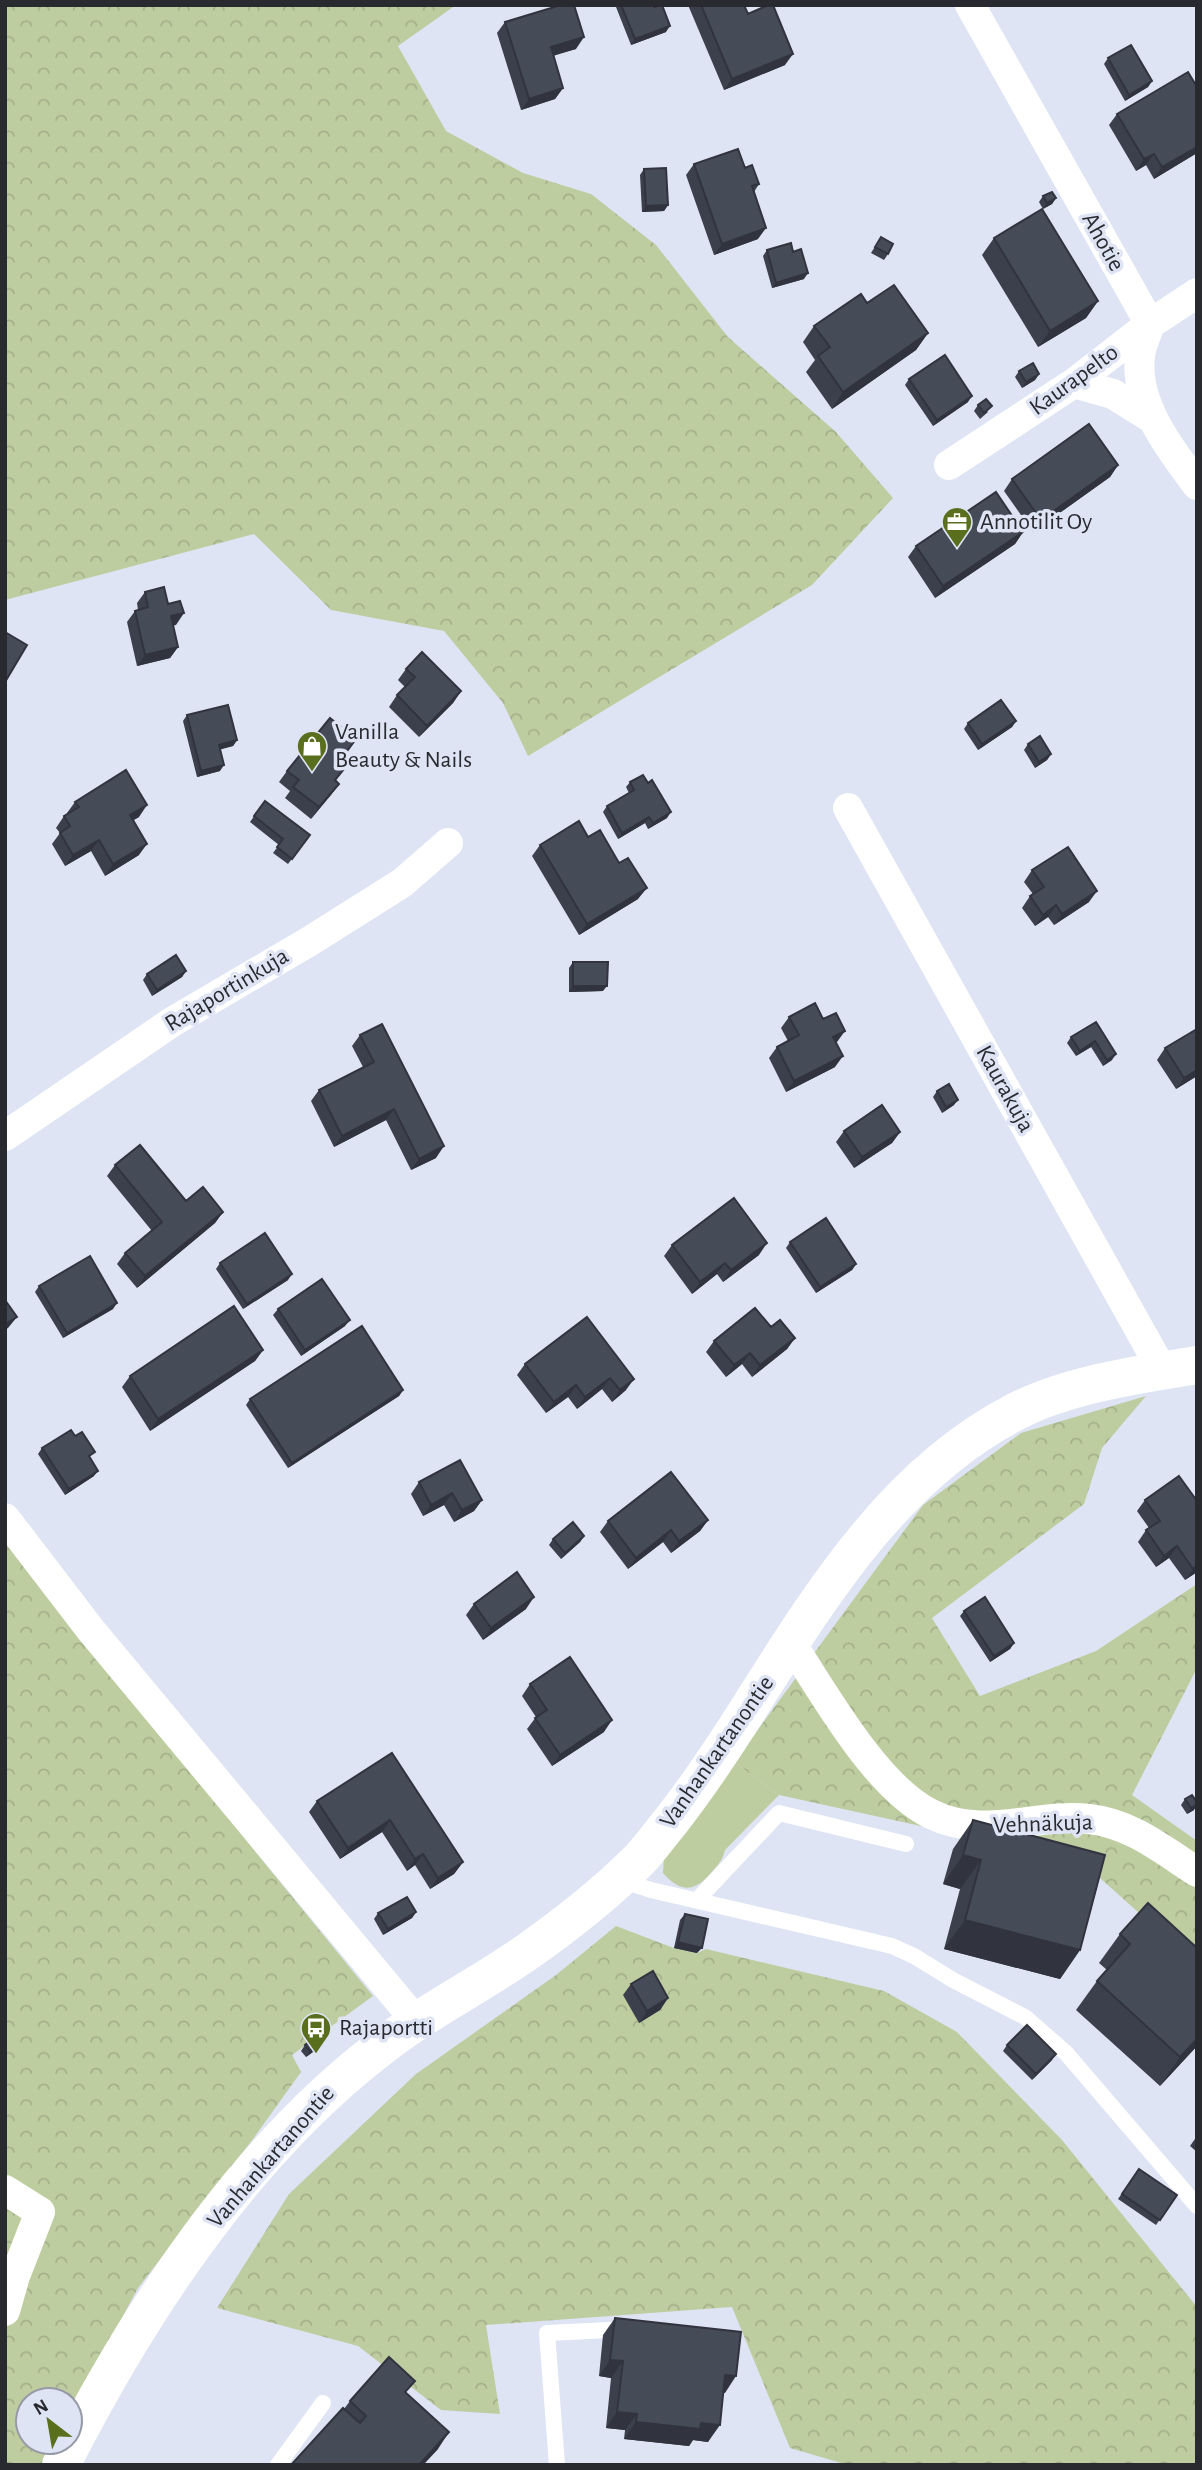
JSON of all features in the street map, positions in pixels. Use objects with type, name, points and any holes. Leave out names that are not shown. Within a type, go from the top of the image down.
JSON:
[{"type":"street","name":"Ahotie","points":[[970,5],[1150,324]]},
{"type":"street","name":"Kaurapelto","points":[[949,465],[1074,383],[1150,324],[1197,293]]},
{"type":"street","points":[[1150,324],[1140,355],[1140,383],[1153,419],[1197,485]]},
{"type":"street","points":[[1074,383],[1113,394],[1153,419]]},
{"type":"street","name":"Kaurakuja","points":[[848,808],[1179,1367]]},
{"type":"street","name":"Rajaportinkuja","points":[[5,1136],[172,1022],[402,883],[448,843]]},
{"type":"street","name":"Vanhankartanontie","points":[[61,2465],[94,2399],[160,2292],[234,2193],[285,2134],[335,2083],[416,2021],[525,1954],[591,1905],[644,1854],[706,1777],[834,1577],[905,1493],[939,1462],[1017,1410],[1068,1392],[1179,1367]]},
{"type":"street","points":[[5,1518],[90,1629],[416,2021]]},
{"type":"street","name":"Vehnäkuja","points":[[791,1643],[872,1762],[900,1792],[931,1814],[953,1822],[981,1826],[1013,1825],[1051,1819],[1089,1819],[1124,1826],[1197,1872]]},
{"type":"street","points":[[5,2190],[40,2212],[15,2276],[5,2311]]},
{"type":"lane","points":[[697,1900],[779,1812],[906,1844]]},
{"type":"lane","points":[[618,1880],[892,1946],[1025,2017],[1066,2053],[1197,2206]]},
{"type":"lane","points":[[557,2465],[547,2333],[649,2330]]},
{"type":"lane","points":[[278,2465],[323,2403]]},
{"type":"green space","points":[[5,5],[456,5],[398,46],[446,131],[523,173],[591,194],[656,245],[728,337],[836,432],[893,498],[812,585],[528,756],[503,703],[444,631],[331,610],[254,534],[5,600]]},
{"type":"green space","points":[[1146,1396],[1102,1448],[1084,1504],[932,1618],[980,1696],[1096,1651],[1197,1584],[1197,1668],[1132,1795],[1197,1841],[1197,1965],[1081,1861],[779,1795],[734,1762],[923,1505],[1021,1433]]},
{"type":"green space","points":[[5,1539],[48,1597],[373,1996],[292,2055],[301,2072],[138,2288],[84,2389],[84,2386],[14,2386],[14,2456],[49,2456],[44,2465],[5,2465]]},
{"type":"green space","points":[[734,1762],[779,1795],[725,1850],[719,1863],[704,1880],[692,1887],[681,1887],[663,1873],[664,1854]]},
{"type":"green space","points":[[616,1926],[674,1948],[697,1953],[706,1949],[884,1991],[957,2032],[1062,2140],[1197,2307],[1197,2465],[848,2465],[790,2448],[732,2307],[486,2325],[500,2414],[441,2410],[358,2346],[217,2308],[289,2194],[416,2074],[556,1975]]},
{"type":"building","points":[[561,5],[574,5],[584,37],[551,47],[563,88],[529,99],[505,22]]},
{"type":"building","points":[[621,5],[662,5],[670,26],[635,39]]},
{"type":"building","points":[[701,5],[744,5],[748,14],[773,5],[793,54],[732,79]]},
{"type":"building","points":[[1131,45],[1152,81],[1129,95],[1108,58]]},
{"type":"building","points":[[1188,72],[1197,87],[1197,147],[1162,167],[1154,154],[1144,159],[1117,114]]},
{"type":"building","points":[[738,149],[745,168],[752,165],[759,184],[752,186],[766,228],[722,244],[694,164]]},
{"type":"building","points":[[666,168],[668,205],[646,206],[644,169]]},
{"type":"building","points":[[1052,192],[1056,198],[1047,203],[1043,196]]},
{"type":"building","points":[[1042,209],[1098,301],[1050,331],[994,238]]},
{"type":"building","points":[[881,237],[893,244],[888,254],[875,247]]},
{"type":"building","points":[[791,243],[793,252],[801,249],[808,273],[776,283],[767,250]]},
{"type":"building","points":[[894,285],[928,333],[843,392],[818,356],[830,347],[814,326],[861,294],[867,303]]},
{"type":"building","points":[[945,355],[972,396],[937,420],[909,379]]},
{"type":"building","points":[[1033,363],[1039,374],[1026,382],[1019,371]]},
{"type":"building","points":[[986,399],[992,406],[984,413],[978,405]]},
{"type":"building","points":[[1089,424],[1118,465],[1041,520],[1012,479]]},
{"type":"building","points":[[996,492],[1023,532],[943,586],[916,546]]},
{"type":"building","points":[[164,587],[168,604],[180,601],[184,613],[171,616],[178,647],[145,655],[135,611],[148,607],[145,592]]},
{"type":"building","points":[[5,632],[27,645],[5,682]]},
{"type":"building","points":[[422,652],[461,691],[427,726],[397,695],[415,677],[406,669]]},
{"type":"building","points":[[1001,700],[1016,721],[982,744],[968,723]]},
{"type":"building","points":[[228,705],[237,740],[219,745],[224,765],[201,771],[187,715]]},
{"type":"building","points":[[330,718],[356,739],[345,754],[352,759],[335,780],[339,784],[319,807],[293,787],[299,780],[287,771]]},
{"type":"building","points":[[1040,736],[1051,754],[1039,762],[1028,744]]},
{"type":"building","points":[[126,770],[147,805],[130,815],[147,844],[113,864],[99,840],[73,855],[60,833],[70,826],[64,816],[79,807],[75,802]]},
{"type":"building","points":[[643,775],[648,783],[652,780],[671,812],[653,823],[649,817],[622,833],[607,806],[634,790],[630,782]]},
{"type":"building","points":[[265,801],[310,835],[292,859],[277,847],[283,839],[254,816]]},
{"type":"building","points":[[579,821],[588,837],[600,830],[619,863],[628,858],[647,888],[587,924],[540,845]]},
{"type":"building","points":[[1068,847],[1097,891],[1062,914],[1056,905],[1043,915],[1030,896],[1044,887],[1032,870]]},
{"type":"building","points":[[176,955],[186,971],[157,990],[147,974]]},
{"type":"building","points":[[573,962],[608,962],[607,986],[573,986]]},
{"type":"building","points":[[815,1003],[823,1019],[836,1013],[845,1031],[833,1037],[843,1056],[794,1081],[777,1047],[799,1035],[789,1017]]},
{"type":"building","points":[[1096,1022],[1116,1054],[1107,1060],[1095,1041],[1080,1051],[1071,1037]]},
{"type":"building","points":[[382,1024],[444,1146],[419,1159],[394,1109],[342,1136],[319,1090],[374,1062],[360,1035]]},
{"type":"building","points":[[1197,1029],[1197,1070],[1184,1078],[1165,1048]]},
{"type":"building","points":[[949,1084],[958,1100],[946,1107],[937,1091]]},
{"type":"building","points":[[882,1105],[900,1132],[862,1157],[844,1131]]},
{"type":"building","points":[[140,1145],[186,1201],[203,1187],[223,1212],[145,1276],[125,1253],[162,1222],[115,1165]]},
{"type":"building","points":[[734,1198],[767,1243],[731,1270],[725,1263],[700,1282],[672,1245]]},
{"type":"building","points":[[826,1218],[856,1264],[820,1287],[790,1242]]},
{"type":"building","points":[[265,1233],[292,1274],[247,1304],[220,1263]]},
{"type":"building","points":[[90,1256],[117,1303],[67,1333],[39,1286]]},
{"type":"building","points":[[322,1279],[350,1320],[305,1350],[278,1309]]},
{"type":"building","points":[[5,1300],[17,1317],[5,1324]]},
{"type":"building","points":[[234,1306],[263,1350],[158,1419],[130,1376]]},
{"type":"building","points":[[755,1308],[771,1327],[780,1320],[795,1338],[760,1365],[750,1353],[734,1365],[714,1341]]},
{"type":"building","points":[[587,1317],[634,1379],[620,1390],[610,1378],[585,1397],[576,1385],[554,1402],[525,1364]]},
{"type":"building","points":[[362,1326],[403,1390],[292,1463],[250,1399]]},
{"type":"building","points":[[71,1430],[75,1436],[82,1432],[95,1452],[89,1456],[98,1471],[69,1489],[42,1448]]},
{"type":"building","points":[[460,1460],[482,1500],[462,1510],[452,1493],[431,1505],[419,1482]]},
{"type":"building","points":[[671,1472],[708,1520],[679,1541],[671,1530],[636,1558],[608,1521]]},
{"type":"building","points":[[1179,1476],[1197,1501],[1197,1566],[1193,1569],[1177,1546],[1164,1556],[1146,1530],[1160,1521],[1145,1500]]},
{"type":"building","points":[[573,1522],[584,1536],[565,1553],[553,1539]]},
{"type":"building","points":[[517,1572],[534,1597],[491,1628],[474,1604]]},
{"type":"building","points":[[985,1597],[1014,1643],[994,1656],[964,1611]]},
{"type":"building","points":[[570,1657],[612,1720],[560,1755],[535,1718],[547,1710],[530,1684]]},
{"type":"building","points":[[392,1753],[463,1862],[438,1878],[423,1854],[415,1859],[390,1820],[348,1848],[317,1801]]},
{"type":"building","points":[[1192,1795],[1197,1805],[1191,1808],[1185,1799]]},
{"type":"building","points":[[973,1820],[1105,1855],[1080,1950],[965,1920],[981,1860],[963,1855]]},
{"type":"building","points":[[407,1897],[416,1912],[388,1929],[378,1913]]},
{"type":"building","points":[[1148,1903],[1197,1948],[1197,2039],[1180,2057],[1097,1981],[1130,1944],[1120,1934]]},
{"type":"building","points":[[685,1914],[708,1919],[702,1948],[678,1942]]},
{"type":"building","points":[[653,1971],[668,1998],[647,2011],[631,1984]]},
{"type":"building","points":[[1027,2025],[1056,2054],[1036,2074],[1007,2045]]},
{"type":"building","points":[[320,2034],[325,2040],[310,2051],[305,2045]]},
{"type":"building","points":[[1139,2169],[1177,2195],[1160,2220],[1122,2194]]},
{"type":"building","points":[[615,2318],[741,2332],[736,2376],[725,2375],[720,2425],[701,2423],[700,2429],[636,2422],[637,2414],[617,2412],[623,2361],[610,2360]]},
{"type":"building","points":[[389,2357],[415,2381],[405,2392],[449,2432],[419,2465],[291,2465],[343,2408],[360,2423],[366,2416],[350,2401]]},
{"type":"place","name":"Annotilit Oy","points":[[957,549]]},
{"type":"place","name":"Vanilla Beauty & Nails","points":[[312,773]]},
{"type":"place","name":"Rajaportti","points":[[316,2055]]}]
